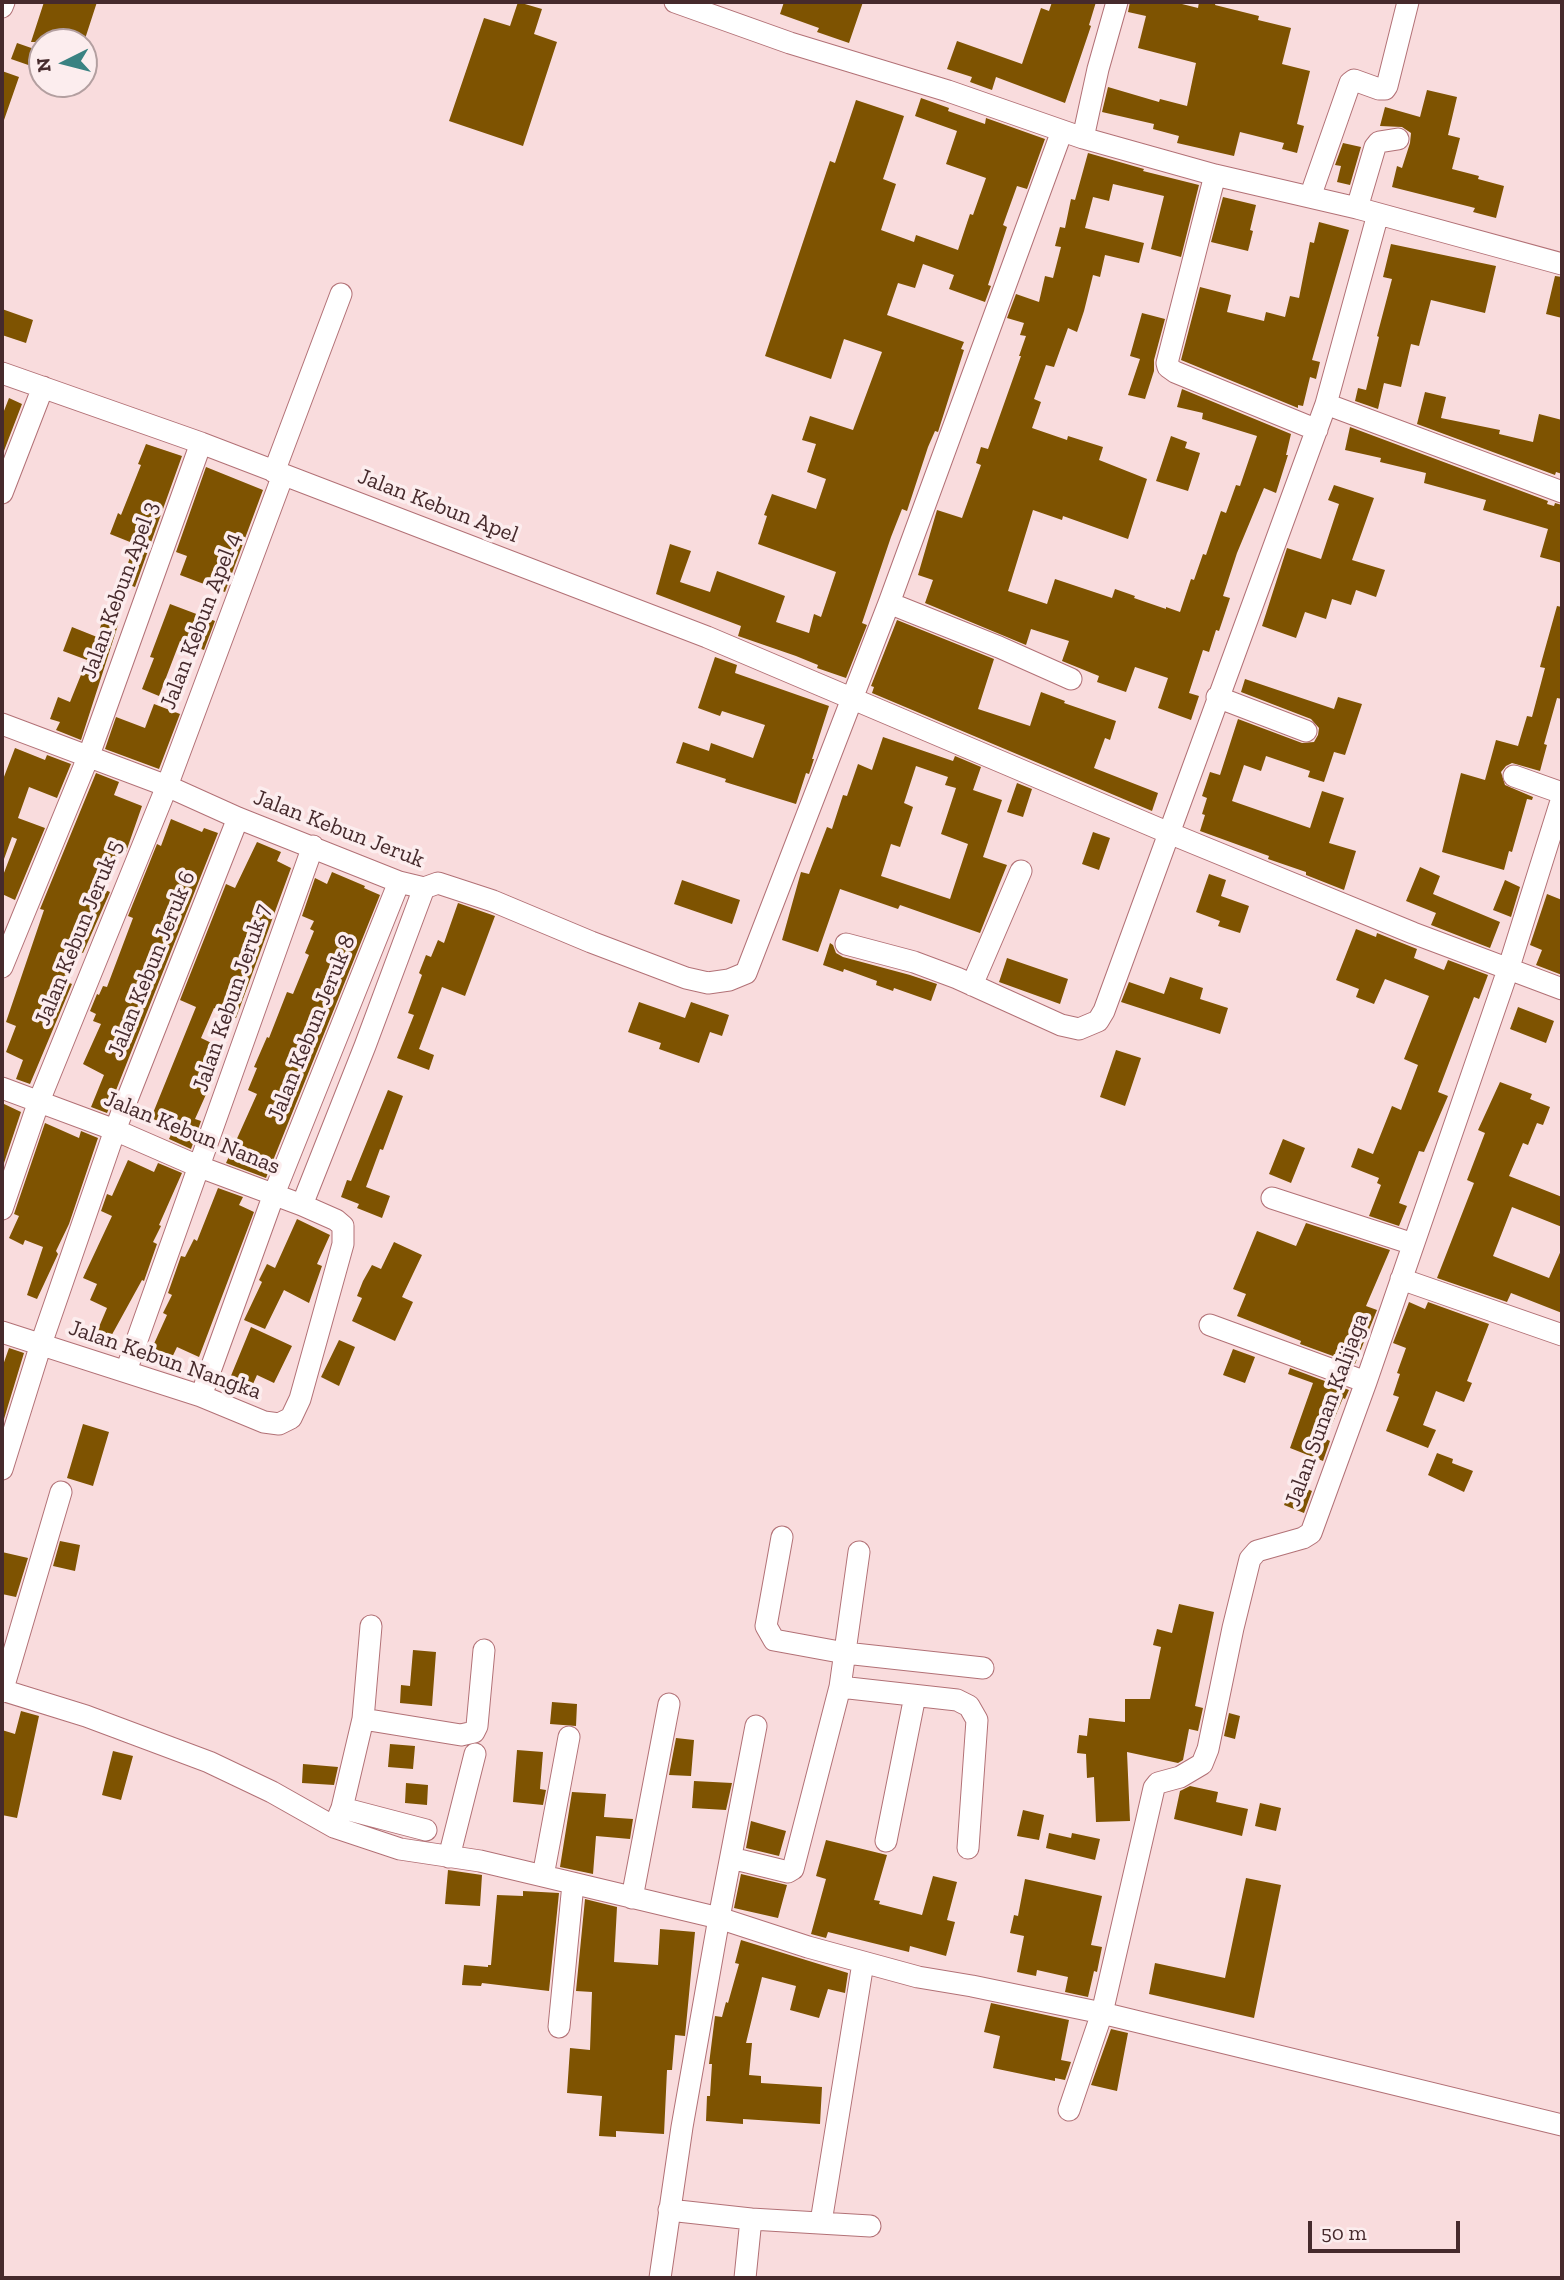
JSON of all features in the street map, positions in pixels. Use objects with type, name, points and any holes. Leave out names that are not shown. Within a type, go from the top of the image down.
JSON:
[{"type":"street","points":[[2,7],[4,2]]},
{"type":"street","points":[[675,2],[790,43],[947,91],[1083,138],[1215,175],[1357,208],[1562,264]]},
{"type":"street","points":[[1083,138],[1098,69],[1117,2]]},
{"type":"street","points":[[1310,197],[1350,83],[1354,80],[1379,89],[1385,89],[1387,86],[1408,2]]},
{"type":"street","points":[[424,888],[438,883],[493,901],[686,978],[708,983],[729,980],[746,973],[889,603],[1062,131]]},
{"type":"street","points":[[1357,208],[1378,142],[1398,139]]},
{"type":"street","points":[[1215,175],[1167,363],[1175,372],[1317,430]]},
{"type":"street","points":[[846,944],[914,962],[1061,1025],[1079,1030],[1098,1021],[1104,1011],[1317,430],[1378,214]]},
{"type":"street","name":"Jalan Kebun Apel 4","points":[[167,786],[341,294]]},
{"type":"street","name":"Jalan Kebun Apel","points":[[2,373],[201,443],[707,636],[1169,833],[1508,970],[1562,989]]},
{"type":"street","points":[[2,493],[43,387]]},
{"type":"street","points":[[1326,404],[1562,492]]},
{"type":"street","name":"Jalan Kebun Apel 3","points":[[2,967],[89,755],[201,443]]},
{"type":"street","points":[[889,603],[1071,679]]},
{"type":"street","points":[[1217,697],[1306,732]]},
{"type":"street","name":"Jalan Kebun Jeruk","points":[[2,726],[89,755],[399,882],[424,888],[302,1205]]},
{"type":"street","points":[[1514,776],[1562,793]]},
{"type":"street","name":"Jalan Kebun Jeruk 5","points":[[2,1209],[39,1101],[167,786]]},
{"type":"street","name":"Jalan Sunan Kalijaga","points":[[1102,2013],[1154,1788],[1158,1783],[1192,1772],[1202,1764],[1208,1749],[1250,1559],[1257,1551],[1303,1538],[1311,1533],[1508,970],[1562,798]]},
{"type":"street","name":"Jalan Kebun Jeruk 6","points":[[2,1469],[41,1344],[115,1130],[238,818]]},
{"type":"street","name":"Jalan Kebun Jeruk 7","points":[[126,1371],[313,846]]},
{"type":"street","points":[[972,985],[1021,871]]},
{"type":"street","name":"Jalan Kebun Jeruk 8","points":[[201,1396],[274,1194],[399,882]]},
{"type":"street","name":"Jalan Kebun Nanas","points":[[2,1088],[302,1205],[336,1220],[343,1226],[342,1244],[300,1399]]},
{"type":"street","points":[[1272,1198],[1413,1244]]},
{"type":"street","points":[[1401,1279],[1562,1335]]},
{"type":"street","points":[[1210,1325],[1366,1382]]},
{"type":"street","name":"Jalan Kebun Nangka","points":[[2,1332],[201,1396],[264,1422],[279,1424],[291,1418],[300,1399]]},
{"type":"street","points":[[61,1492],[2,1691],[86,1716],[209,1762],[272,1792],[338,1817],[400,1849],[480,1861],[719,1918],[863,1963],[918,1977],[1102,2013],[1562,2125]]},
{"type":"street","points":[[782,1537],[766,1626],[774,1640],[845,1653],[983,1668]]},
{"type":"street","points":[[731,1858],[788,1872],[793,1869],[840,1687],[859,1552]]},
{"type":"street","points":[[338,1817],[363,1719],[371,1626]]},
{"type":"street","points":[[363,1719],[461,1735],[474,1732],[477,1726],[484,1650]]},
{"type":"street","points":[[840,1687],[957,1700],[969,1706],[977,1720],[968,1848]]},
{"type":"street","points":[[886,1841],[915,1696]]},
{"type":"street","points":[[632,1898],[669,1704]]},
{"type":"street","points":[[660,2278],[669,2210],[719,1918],[756,1726]]},
{"type":"street","points":[[543,1876],[569,1737]]},
{"type":"street","points":[[449,1857],[475,1754]]},
{"type":"street","points":[[338,1817],[426,1830]]},
{"type":"street","points":[[559,2027],[573,1884]]},
{"type":"street","points":[[821,2222],[863,1963]]},
{"type":"street","points":[[1069,2110],[1102,2013]]},
{"type":"street","points":[[669,2210],[870,2226]]},
{"type":"street","points":[[745,2278],[751,2218]]},
{"type":"building","points":[[44,2],[97,2],[89,28],[36,28]]},
{"type":"building","points":[[518,2],[542,9],[534,34],[557,42],[523,146],[449,121],[484,18],[510,26]]},
{"type":"building","points":[[784,2],[863,2],[849,43],[817,32],[819,28],[780,14]]},
{"type":"building","points":[[1052,2],[1096,2],[1089,25],[1091,26],[1065,103],[996,77],[992,90],[970,82],[972,77],[947,69],[957,41],[1022,64],[1041,8],[1049,11]]},
{"type":"building","points":[[1130,2],[1174,2],[1198,8],[1199,2],[1216,2],[1215,5],[1259,16],[1258,20],[1291,28],[1282,64],[1310,71],[1297,124],[1304,126],[1297,153],[1282,149],[1284,143],[1240,132],[1234,156],[1177,143],[1179,136],[1153,129],[1154,124],[1102,112],[1108,87],[1159,102],[1160,99],[1187,106],[1196,63],[1138,48],[1146,16],[1128,12]]},
{"type":"building","points":[[17,43],[28,47],[28,65],[11,59]]},
{"type":"building","points":[[2,71],[19,77],[4,120],[2,120]]},
{"type":"building","points":[[1427,90],[1457,97],[1448,135],[1460,138],[1452,169],[1504,186],[1496,218],[1473,212],[1475,208],[1392,187],[1397,166],[1402,168],[1411,133],[1402,127],[1380,126],[1385,107],[1420,117]]},
{"type":"building","points":[[921,98],[985,124],[986,118],[1045,139],[1027,189],[1017,186],[1003,225],[1007,227],[985,302],[949,289],[954,275],[923,264],[915,288],[898,283],[887,315],[964,342],[961,349],[964,350],[938,432],[935,431],[928,447],[907,511],[902,509],[891,537],[862,623],[867,625],[846,678],[817,668],[818,665],[796,656],[738,636],[741,626],[656,594],[670,544],[691,551],[680,582],[710,592],[717,571],[785,596],[776,622],[809,633],[814,614],[821,617],[836,572],[758,544],[767,516],[764,515],[772,494],[816,509],[826,479],[807,472],[816,444],[802,440],[810,416],[853,430],[882,352],[844,339],[831,379],[765,356],[830,161],[835,163],[856,100],[904,116],[883,179],[896,184],[881,230],[914,242],[916,235],[958,250],[986,178],[946,164],[957,131],[915,116]]},
{"type":"building","points":[[1343,143],[1361,147],[1350,185],[1337,182],[1341,166],[1335,165]]},
{"type":"building","points":[[1088,153],[1199,185],[1181,257],[1151,249],[1164,196],[1113,184],[1109,201],[1093,197],[1085,228],[1144,243],[1139,263],[1105,255],[1100,277],[1093,275],[1077,332],[1068,328],[1054,367],[1046,365],[1034,399],[1041,402],[1032,428],[1067,440],[1068,436],[1103,447],[1099,460],[1147,479],[1128,539],[1063,516],[1062,520],[1033,510],[1008,591],[1047,604],[1055,579],[1112,598],[1115,589],[1135,596],[1134,598],[1180,612],[1191,579],[1194,580],[1203,554],[1206,555],[1221,511],[1226,513],[1236,485],[1240,486],[1257,436],[1202,419],[1203,413],[1177,407],[1182,389],[1291,434],[1288,455],[1276,493],[1264,488],[1237,553],[1223,596],[1230,598],[1219,631],[1216,630],[1209,652],[1203,650],[1189,693],[1199,696],[1191,720],[1158,708],[1168,678],[1135,667],[1126,692],[1097,682],[1099,676],[1062,661],[1069,641],[1031,629],[1026,645],[925,603],[933,580],[918,575],[937,510],[962,518],[981,465],[976,463],[981,447],[988,449],[1026,336],[1020,335],[1024,323],[1007,318],[1016,294],[1039,302],[1045,276],[1053,278],[1061,247],[1055,246],[1060,227],[1065,228],[1071,199],[1075,200]]},
{"type":"building","points":[[1223,197],[1256,205],[1248,251],[1211,242]]},
{"type":"building","points":[[1319,222],[1349,230],[1312,360],[1320,362],[1316,379],[1310,377],[1303,406],[1298,405],[1298,408],[1181,360],[1200,287],[1231,295],[1227,312],[1264,321],[1266,312],[1285,317],[1290,296],[1299,298],[1310,242],[1314,243]]},
{"type":"building","points":[[1391,244],[1496,266],[1485,313],[1431,300],[1419,346],[1411,344],[1401,387],[1384,383],[1378,409],[1355,401],[1358,388],[1366,390],[1379,337],[1377,336],[1392,279],[1383,277]]},
{"type":"building","points":[[1555,276],[1562,277],[1562,318],[1546,314]]},
{"type":"building","points":[[2,309],[33,320],[26,343],[2,335]]},
{"type":"building","points":[[1142,313],[1165,319],[1145,399],[1128,395],[1140,359],[1130,356]]},
{"type":"building","points":[[1425,392],[1446,397],[1441,418],[1500,430],[1499,434],[1533,442],[1539,414],[1562,420],[1562,474],[1556,472],[1555,475],[1417,424]]},
{"type":"building","points":[[9,398],[22,404],[2,456],[2,416]]},
{"type":"building","points":[[1350,427],[1548,501],[1547,504],[1562,505],[1562,563],[1540,557],[1548,529],[1483,510],[1486,500],[1424,483],[1426,473],[1380,462],[1381,458],[1345,450]]},
{"type":"building","points":[[1171,436],[1187,442],[1185,448],[1200,453],[1188,491],[1156,481]]},
{"type":"building","points":[[146,444],[182,456],[135,587],[121,582],[135,544],[110,534],[118,513],[121,515],[141,465],[138,464]]},
{"type":"building","points":[[206,467],[263,490],[225,592],[180,575],[187,556],[176,552]]},
{"type":"building","points":[[1334,485],[1374,498],[1352,560],[1385,570],[1376,597],[1356,590],[1351,605],[1332,599],[1326,619],[1305,612],[1296,638],[1262,626],[1287,548],[1321,559],[1339,504],[1328,500]]},
{"type":"building","points":[[170,604],[215,621],[204,650],[180,641],[159,696],[142,689],[154,658],[150,657]]},
{"type":"building","points":[[1557,606],[1562,607],[1562,699],[1557,698],[1544,744],[1547,745],[1540,771],[1512,763],[1501,772],[1505,785],[1533,797],[1532,800],[1527,799],[1504,870],[1442,852],[1461,773],[1485,780],[1496,740],[1518,746],[1527,716],[1532,717],[1545,668],[1540,667]]},
{"type":"building","points":[[103,619],[118,625],[81,740],[56,730],[60,722],[50,719],[58,697],[70,702],[87,660],[63,651],[72,627],[97,637]]},
{"type":"building","points":[[897,620],[994,659],[978,709],[1030,726],[1041,692],[1116,721],[1110,740],[1105,738],[1094,768],[1158,793],[1152,811],[872,693],[874,687],[871,686]]},
{"type":"building","points":[[715,657],[737,665],[735,673],[829,706],[809,774],[806,773],[796,804],[725,782],[726,779],[676,763],[683,742],[709,751],[711,743],[753,758],[765,725],[722,711],[720,716],[698,708]]},
{"type":"building","points":[[1245,679],[1334,709],[1338,697],[1362,704],[1345,755],[1334,752],[1324,782],[1308,777],[1310,771],[1266,756],[1261,771],[1244,765],[1232,801],[1310,828],[1322,791],[1344,798],[1329,843],[1356,851],[1344,890],[1306,875],[1306,872],[1268,859],[1269,856],[1200,831],[1207,798],[1202,796],[1210,772],[1220,775],[1238,719],[1302,743],[1314,742],[1318,735],[1319,728],[1311,719],[1241,692]]},
{"type":"building","points":[[154,704],[180,714],[159,769],[105,749],[116,717],[145,728]]},
{"type":"building","points":[[883,737],[953,761],[955,756],[981,767],[973,790],[1002,800],[983,857],[1007,865],[980,933],[900,905],[898,909],[840,889],[818,952],[782,940],[801,872],[809,874],[827,827],[832,829],[843,795],[847,796],[858,764],[872,770]],"holes":[[[916,766],[948,777],[945,785],[956,788],[941,834],[968,844],[950,899],[881,876],[891,844],[900,847],[913,807],[904,803]]]},
{"type":"building","points":[[15,748],[45,760],[47,755],[71,764],[57,798],[29,787],[18,818],[45,828],[15,900],[2,894],[2,878],[17,839],[12,837],[4,859],[2,858],[2,782]]},
{"type":"building","points":[[96,773],[119,782],[114,795],[142,806],[126,852],[120,849],[105,890],[110,892],[83,953],[79,951],[67,982],[72,984],[30,1084],[16,1079],[23,1060],[6,1052],[16,1026],[6,1022],[44,910],[40,909]]},
{"type":"building","points":[[1017,783],[1032,789],[1023,817],[1007,812]]},
{"type":"building","points":[[171,819],[202,832],[204,828],[218,833],[107,1113],[91,1107],[104,1075],[83,1064],[101,1024],[93,1021],[96,1014],[90,1011],[97,994],[99,995],[103,986],[107,987],[133,918],[128,916],[157,844],[161,846]]},
{"type":"building","points":[[1093,832],[1110,838],[1099,870],[1082,864]]},
{"type":"building","points":[[257,842],[281,852],[277,861],[291,868],[236,1018],[214,1008],[201,1038],[222,1048],[213,1070],[216,1072],[195,1119],[201,1121],[191,1149],[169,1139],[174,1128],[151,1118],[196,1007],[180,1000],[226,884],[235,888]]},
{"type":"building","points":[[1420,867],[1440,876],[1433,894],[1500,922],[1490,948],[1431,925],[1436,913],[1406,901]]},
{"type":"building","points":[[332,872],[380,895],[266,1178],[226,1163],[257,1094],[248,1090],[257,1068],[254,1067],[287,992],[293,994],[309,955],[305,953],[314,931],[310,929],[314,921],[302,916],[315,878],[327,884]]},
{"type":"building","points":[[1209,874],[1226,880],[1221,896],[1249,906],[1240,933],[1218,926],[1220,921],[1196,912]]},
{"type":"building","points":[[682,880],[740,900],[732,924],[674,904]]},
{"type":"building","points":[[1505,880],[1520,887],[1511,917],[1493,910]]},
{"type":"building","points":[[1547,894],[1562,900],[1562,975],[1536,965],[1542,950],[1530,945]]},
{"type":"building","points":[[458,903],[495,916],[465,996],[442,987],[419,1049],[434,1055],[429,1070],[397,1058],[414,1015],[408,1013],[422,975],[419,973],[426,955],[431,957],[438,940],[444,943]]},
{"type":"building","points":[[1356,929],[1376,937],[1377,933],[1417,949],[1414,958],[1444,970],[1448,960],[1488,975],[1479,999],[1474,997],[1438,1092],[1448,1096],[1424,1152],[1419,1151],[1399,1203],[1407,1206],[1399,1226],[1369,1216],[1381,1185],[1377,1183],[1379,1178],[1351,1167],[1358,1148],[1373,1154],[1392,1106],[1401,1110],[1418,1065],[1404,1059],[1429,996],[1385,979],[1374,1004],[1356,997],[1359,989],[1336,980]]},
{"type":"building","points":[[830,943],[836,953],[843,957],[937,984],[931,1001],[894,988],[893,991],[876,985],[877,981],[844,969],[843,972],[823,965]]},
{"type":"building","points":[[1007,958],[1068,979],[1060,1004],[999,982]]},
{"type":"building","points":[[1170,977],[1203,988],[1200,999],[1228,1008],[1220,1034],[1121,1002],[1129,982],[1164,994]]},
{"type":"building","points":[[639,1002],[685,1018],[691,1002],[729,1015],[722,1036],[710,1032],[699,1063],[659,1049],[661,1043],[628,1032]]},
{"type":"building","points":[[1518,1007],[1554,1021],[1546,1043],[1510,1029]]},
{"type":"building","points":[[1116,1050],[1141,1058],[1125,1106],[1100,1097]]},
{"type":"building","points":[[1500,1082],[1532,1094],[1530,1099],[1550,1107],[1543,1125],[1537,1123],[1528,1145],[1523,1143],[1509,1176],[1562,1197],[1562,1227],[1512,1207],[1493,1256],[1549,1278],[1562,1248],[1562,1313],[1511,1293],[1507,1302],[1437,1278],[1474,1183],[1467,1180],[1485,1133],[1478,1130]]},
{"type":"building","points":[[388,1090],[403,1096],[366,1187],[390,1196],[382,1218],[357,1208],[359,1204],[341,1197],[347,1180],[351,1181]]},
{"type":"building","points":[[2,1103],[21,1112],[2,1169]]},
{"type":"building","points":[[45,1123],[79,1138],[81,1131],[98,1138],[69,1224],[56,1251],[58,1254],[37,1299],[27,1295],[43,1247],[25,1240],[23,1245],[9,1238],[19,1216],[14,1214]]},
{"type":"building","points":[[1283,1139],[1305,1148],[1291,1183],[1269,1174]]},
{"type":"building","points":[[128,1160],[154,1172],[158,1163],[182,1173],[153,1242],[157,1244],[144,1281],[142,1280],[109,1340],[96,1334],[107,1308],[90,1300],[97,1284],[83,1278],[112,1216],[101,1211],[107,1194],[112,1196]]},
{"type":"building","points":[[218,1188],[243,1197],[239,1205],[254,1212],[199,1357],[177,1347],[168,1366],[148,1357],[167,1315],[163,1313],[172,1295],[168,1293],[181,1256],[185,1257],[194,1239],[197,1241]]},
{"type":"building","points":[[297,1219],[330,1235],[317,1264],[322,1266],[309,1303],[284,1290],[265,1329],[244,1320],[262,1282],[259,1280],[267,1264],[275,1268]]},
{"type":"building","points":[[1306,1223],[1390,1250],[1366,1306],[1377,1310],[1355,1364],[1300,1344],[1301,1341],[1237,1316],[1246,1294],[1233,1289],[1257,1231],[1296,1246]]},
{"type":"building","points":[[394,1242],[422,1255],[402,1297],[413,1302],[395,1341],[352,1321],[362,1298],[357,1296],[363,1281],[372,1265],[381,1269]]},
{"type":"building","points":[[1409,1302],[1425,1309],[1428,1302],[1489,1324],[1467,1381],[1472,1383],[1464,1402],[1436,1391],[1423,1425],[1436,1430],[1428,1448],[1386,1431],[1399,1397],[1393,1395],[1406,1348],[1393,1343]]},
{"type":"building","points":[[251,1327],[292,1346],[274,1383],[257,1375],[249,1393],[228,1383]]},
{"type":"building","points":[[339,1340],[355,1347],[339,1386],[321,1377]]},
{"type":"building","points":[[9,1348],[24,1353],[2,1419],[2,1368]]},
{"type":"building","points":[[1233,1349],[1255,1357],[1245,1383],[1223,1375]]},
{"type":"building","points":[[1290,1368],[1349,1390],[1326,1439],[1330,1441],[1323,1461],[1290,1448],[1313,1383],[1288,1374]]},
{"type":"building","points":[[83,1424],[109,1432],[93,1486],[67,1478]]},
{"type":"building","points":[[1437,1453],[1453,1459],[1452,1463],[1473,1471],[1464,1492],[1428,1475]]},
{"type":"building","points":[[1293,1483],[1312,1491],[1304,1513],[1284,1505]]},
{"type":"building","points":[[60,1541],[80,1545],[75,1571],[53,1566]]},
{"type":"building","points":[[2,1552],[28,1558],[16,1597],[2,1594]]},
{"type":"building","points":[[1179,1604],[1214,1612],[1195,1706],[1203,1708],[1198,1731],[1189,1729],[1183,1760],[1178,1763],[1127,1752],[1130,1821],[1096,1822],[1094,1777],[1087,1778],[1086,1754],[1077,1753],[1079,1735],[1087,1736],[1089,1718],[1125,1722],[1125,1699],[1150,1699],[1161,1647],[1153,1645],[1157,1629],[1172,1633]]},
{"type":"building","points":[[413,1650],[436,1652],[432,1706],[400,1703],[401,1685],[410,1686]]},
{"type":"building","points":[[552,1702],[577,1704],[576,1726],[550,1724]]},
{"type":"building","points":[[21,1711],[39,1716],[17,1818],[2,1815],[2,1730],[15,1734]]},
{"type":"building","points":[[1229,1713],[1240,1716],[1235,1739],[1224,1736]]},
{"type":"building","points":[[676,1738],[694,1740],[691,1776],[669,1775]]},
{"type":"building","points":[[390,1744],[415,1746],[413,1769],[388,1767]]},
{"type":"building","points":[[517,1750],[543,1752],[540,1789],[546,1790],[543,1805],[513,1802]]},
{"type":"building","points":[[113,1751],[133,1756],[121,1800],[102,1795]]},
{"type":"building","points":[[303,1764],[338,1767],[334,1785],[302,1783]]},
{"type":"building","points":[[694,1781],[732,1783],[726,1810],[692,1808]]},
{"type":"building","points":[[406,1783],[428,1785],[427,1805],[405,1803]]},
{"type":"building","points":[[1190,1786],[1218,1792],[1216,1802],[1248,1809],[1242,1836],[1174,1819],[1180,1791]]},
{"type":"building","points":[[572,1792],[606,1794],[604,1817],[633,1819],[630,1839],[596,1836],[593,1874],[560,1867]]},
{"type":"building","points":[[1260,1803],[1281,1808],[1276,1831],[1255,1826]]},
{"type":"building","points":[[1023,1810],[1044,1815],[1039,1840],[1017,1836]]},
{"type":"building","points":[[751,1821],[786,1831],[779,1856],[746,1848]]},
{"type":"building","points":[[1049,1833],[1071,1838],[1072,1833],[1100,1839],[1095,1860],[1046,1848]]},
{"type":"building","points":[[826,1840],[887,1855],[874,1900],[880,1901],[879,1904],[922,1915],[933,1876],[957,1882],[947,1920],[955,1922],[946,1956],[910,1946],[909,1952],[828,1932],[826,1938],[811,1934],[826,1879],[816,1876]]},
{"type":"building","points":[[448,1870],[482,1875],[480,1906],[445,1904]]},
{"type":"building","points":[[741,1874],[787,1885],[778,1918],[734,1908]]},
{"type":"building","points":[[1246,1878],[1281,1885],[1254,2018],[1149,1994],[1155,1963],[1225,1978]]},
{"type":"building","points":[[1025,1879],[1102,1896],[1091,1945],[1102,1947],[1088,1997],[1065,1992],[1068,1977],[1037,1970],[1036,1976],[1017,1972],[1024,1936],[1010,1933],[1014,1915],[1018,1916]]},
{"type":"building","points":[[523,1891],[559,1893],[549,1991],[482,1983],[481,1986],[462,1985],[464,1965],[491,1965],[497,1895],[523,1896]]},
{"type":"building","points":[[585,1899],[617,1907],[614,1962],[658,1965],[660,1929],[695,1932],[685,2036],[675,2035],[672,2070],[667,2070],[664,2134],[616,2131],[616,2137],[599,2136],[602,2096],[567,2093],[570,2048],[590,2050],[592,1992],[576,1991]]},
{"type":"building","points":[[741,1940],[848,1973],[845,1993],[828,1989],[819,2018],[790,2010],[796,1986],[762,1977],[746,2043],[752,2043],[749,2075],[761,2076],[761,2083],[822,2087],[820,2124],[743,2119],[743,2124],[706,2121],[715,2016],[722,2017],[726,2002],[728,2003],[739,1964],[735,1963]]},
{"type":"building","points":[[991,2003],[1069,2020],[1061,2060],[1071,2062],[1065,2080],[1055,2078],[1055,2081],[993,2068],[1000,2036],[984,2032]]},
{"type":"building","points":[[1111,2029],[1128,2033],[1117,2091],[1091,2085]]}]
